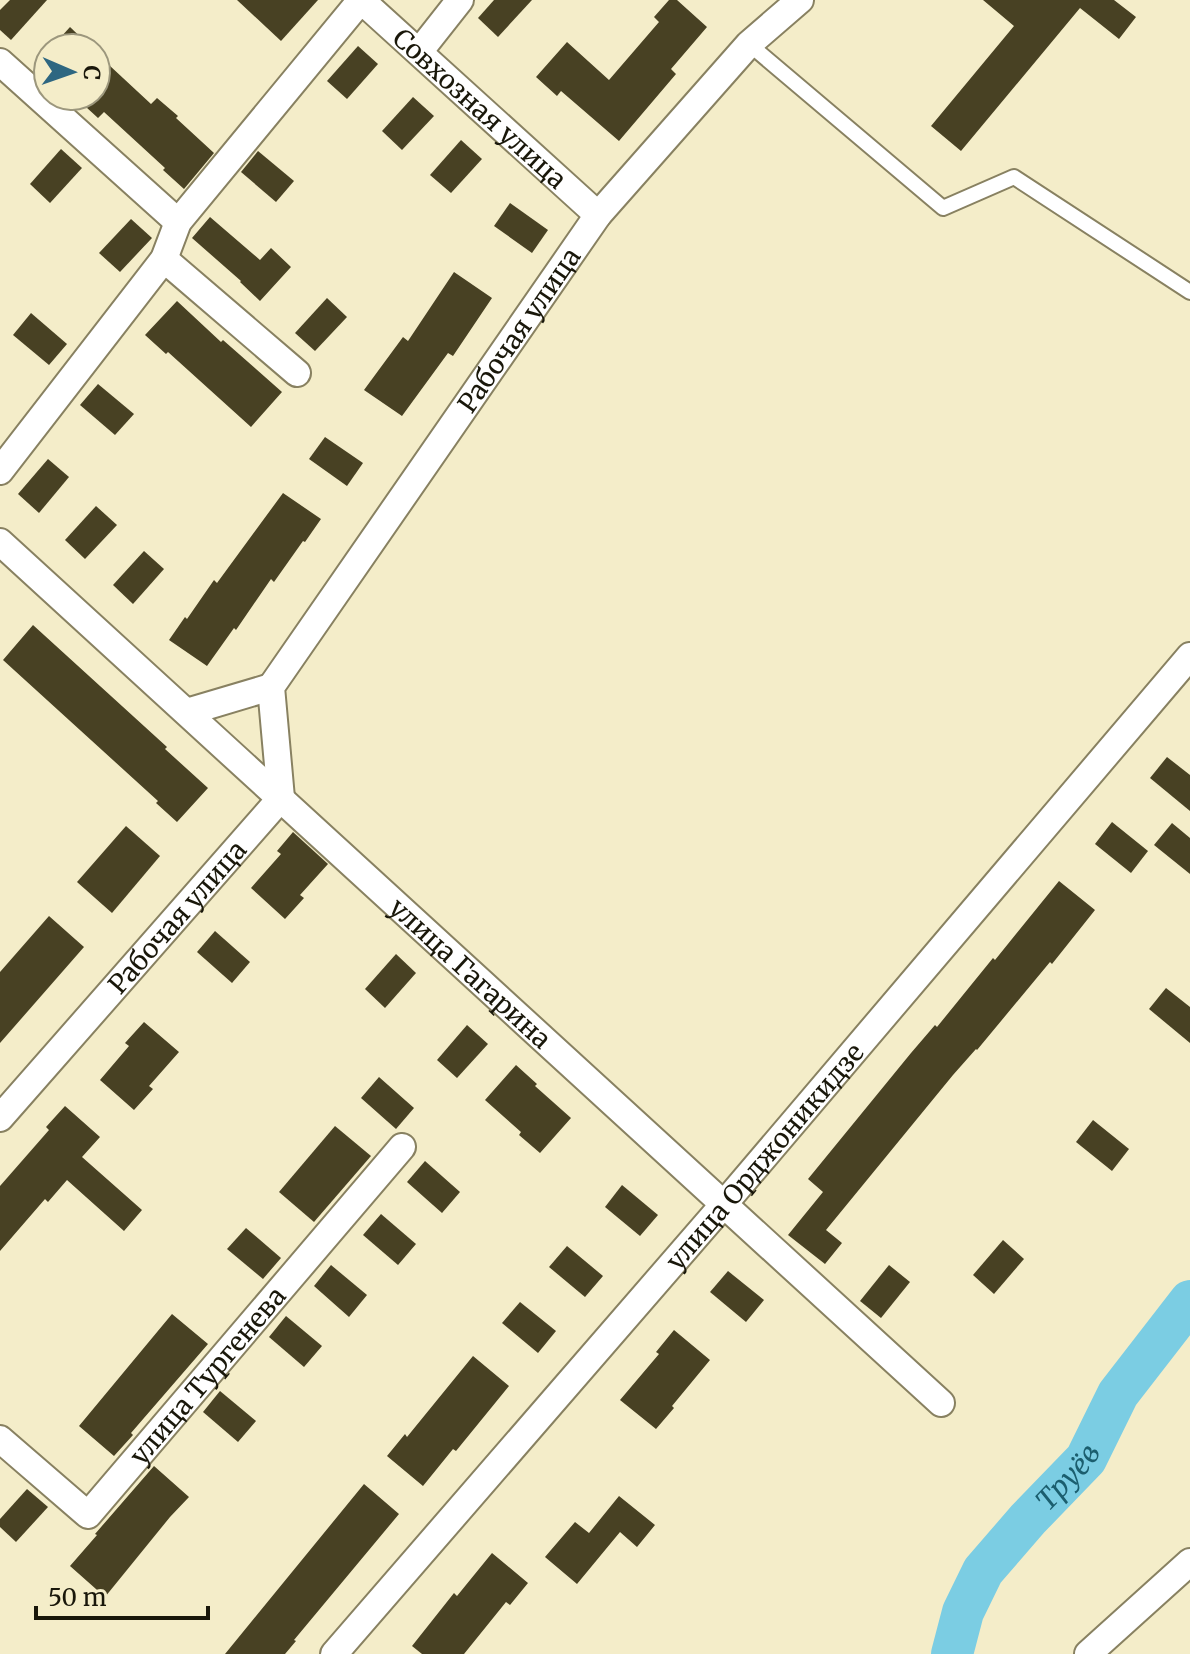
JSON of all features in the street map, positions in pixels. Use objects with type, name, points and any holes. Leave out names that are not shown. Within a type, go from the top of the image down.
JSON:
[{"type":"street","name":"Совхозная улица","points":[[361,0],[598,215]]},
{"type":"street","points":[[0,471],[164,259],[178,222],[361,0]]},
{"type":"street","points":[[419,52],[460,0]]},
{"type":"street","name":"Рабочая улица","points":[[271,687],[598,215],[749,44],[800,0]]},
{"type":"street","points":[[0,62],[178,222]]},
{"type":"street","points":[[164,259],[297,373]]},
{"type":"street","name":"улица Гагарина","points":[[0,542],[941,1403]]},
{"type":"street","name":"улица Орджоникидзе","points":[[334,1654],[724,1204],[1190,656]]},
{"type":"street","points":[[187,712],[271,687],[281,798]]},
{"type":"street","name":"Рабочая улица","points":[[0,1118],[281,798]]},
{"type":"street","name":"улица Тургенева","points":[[0,1439],[88,1515],[402,1147]]},
{"type":"street","points":[[1088,1654],[1190,1562]]},
{"type":"lane","points":[[749,44],[943,208],[1014,177],[1190,292]]},
{"type":"building","points":[[10,0],[47,0],[11,40],[0,30],[0,10]]},
{"type":"building","points":[[237,0],[318,0],[281,41]]},
{"type":"building","points":[[494,0],[532,0],[498,37],[478,18]]},
{"type":"building","points":[[669,0],[677,0],[707,27],[671,69],[676,74],[619,141],[561,91],[557,96],[536,77],[567,42],[609,80],[659,22],[654,17]]},
{"type":"building","points":[[983,0],[1114,0],[1136,17],[1119,39],[1080,8],[961,151],[931,126],[1014,26]]},
{"type":"building","points":[[358,46],[378,64],[347,99],[327,81]]},
{"type":"building","points":[[112,68],[151,104],[157,98],[214,153],[184,189],[163,170],[165,168],[104,112],[112,112]]},
{"type":"building","points":[[413,97],[434,116],[402,150],[382,131]]},
{"type":"building","points":[[461,140],[482,159],[451,193],[430,175]]},
{"type":"building","points":[[61,149],[82,168],[50,203],[30,184]]},
{"type":"building","points":[[258,151],[294,181],[276,202],[241,172]]},
{"type":"building","points":[[510,203],[548,230],[532,253],[494,226]]},
{"type":"building","points":[[210,217],[260,260],[271,248],[291,267],[260,301],[192,238]]},
{"type":"building","points":[[131,219],[152,238],[120,272],[99,253]]},
{"type":"building","points":[[454,272],[492,298],[453,356],[448,353],[402,416],[364,390],[403,337],[408,341]]},
{"type":"building","points":[[327,298],[347,317],[315,351],[295,333]]},
{"type":"building","points":[[177,301],[282,392],[251,427],[145,335]]},
{"type":"building","points":[[31,313],[67,344],[49,365],[13,335]]},
{"type":"building","points":[[98,384],[134,414],[115,435],[80,405]]},
{"type":"building","points":[[325,437],[363,463],[347,486],[309,459]]},
{"type":"building","points":[[48,459],[69,477],[39,513],[18,494]]},
{"type":"building","points":[[283,493],[321,519],[274,582],[271,579],[207,666],[169,640],[214,580],[217,583]]},
{"type":"building","points":[[96,506],[117,525],[85,559],[65,540]]},
{"type":"building","points":[[144,551],[164,569],[133,604],[113,585]]},
{"type":"building","points":[[33,625],[208,788],[177,822],[156,803],[158,801],[3,660]]},
{"type":"building","points":[[1167,757],[1190,775],[1190,811],[1150,778]]},
{"type":"building","points":[[1112,822],[1148,851],[1131,873],[1095,844]]},
{"type":"building","points":[[1172,823],[1190,838],[1190,874],[1154,845]]},
{"type":"building","points":[[126,826],[160,856],[112,913],[77,882]]},
{"type":"building","points":[[293,832],[328,864],[300,895],[304,898],[285,919],[251,888],[281,854],[277,851]]},
{"type":"building","points":[[1059,881],[1095,910],[1052,964],[1050,962],[953,1075],[826,1230],[842,1243],[825,1264],[788,1235],[823,1192],[808,1179]]},
{"type":"building","points":[[49,916],[84,947],[0,1043],[0,972]]},
{"type":"building","points":[[215,931],[250,962],[232,983],[197,952]]},
{"type":"building","points":[[396,954],[416,973],[385,1008],[365,989]]},
{"type":"building","points":[[1166,988],[1190,1007],[1190,1043],[1149,1009]]},
{"type":"building","points":[[144,1022],[179,1052],[149,1086],[153,1089],[134,1110],[100,1080],[129,1046],[125,1043]]},
{"type":"building","points":[[467,1025],[488,1044],[457,1078],[437,1060]]},
{"type":"building","points":[[516,1065],[571,1118],[540,1153],[485,1100]]},
{"type":"building","points":[[379,1077],[414,1108],[396,1129],[361,1098]]},
{"type":"building","points":[[65,1106],[100,1137],[82,1157],[142,1210],[124,1231],[67,1180],[48,1202],[45,1199],[0,1251],[0,1186],[49,1130],[46,1127]]},
{"type":"building","points":[[1093,1120],[1129,1149],[1112,1171],[1076,1142]]},
{"type":"building","points":[[335,1126],[371,1156],[314,1222],[279,1192]]},
{"type":"building","points":[[425,1161],[460,1192],[442,1213],[407,1182]]},
{"type":"building","points":[[622,1185],[658,1215],[640,1236],[605,1207]]},
{"type":"building","points":[[381,1214],[416,1244],[398,1265],[363,1235]]},
{"type":"building","points":[[246,1228],[281,1258],[263,1279],[227,1249]]},
{"type":"building","points":[[1003,1240],[1024,1259],[994,1294],[973,1275]]},
{"type":"building","points":[[567,1246],[603,1276],[585,1297],[549,1267]]},
{"type":"building","points":[[331,1265],[367,1295],[349,1317],[314,1286]]},
{"type":"building","points":[[889,1265],[910,1282],[881,1318],[860,1301]]},
{"type":"building","points":[[728,1271],[764,1300],[746,1322],[710,1292]]},
{"type":"building","points":[[520,1302],[556,1331],[538,1353],[502,1323]]},
{"type":"building","points":[[172,1314],[208,1344],[114,1456],[79,1426]]},
{"type":"building","points":[[286,1316],[322,1346],[304,1367],[269,1337]]},
{"type":"building","points":[[674,1330],[710,1360],[656,1429],[620,1400],[659,1354],[656,1352]]},
{"type":"building","points":[[473,1356],[509,1386],[423,1486],[387,1456],[405,1434],[407,1437]]},
{"type":"building","points":[[220,1391],[256,1421],[238,1442],[203,1412]]},
{"type":"building","points":[[154,1466],[189,1497],[105,1597],[70,1566]]},
{"type":"building","points":[[364,1484],[399,1514],[296,1641],[285,1654],[225,1654]]},
{"type":"building","points":[[27,1489],[48,1507],[16,1542],[0,1527],[0,1519]]},
{"type":"building","points":[[619,1496],[655,1525],[637,1547],[620,1532],[577,1584],[545,1557],[575,1522],[589,1533]]},
{"type":"building","points":[[492,1553],[528,1583],[510,1605],[506,1602],[464,1654],[422,1654],[412,1646],[454,1593],[457,1596]]},
{"type":"waterway","name":"Труёв","points":[[952,1654],[963,1612],[983,1571],[1086,1459],[1118,1394],[1190,1301]]}]
